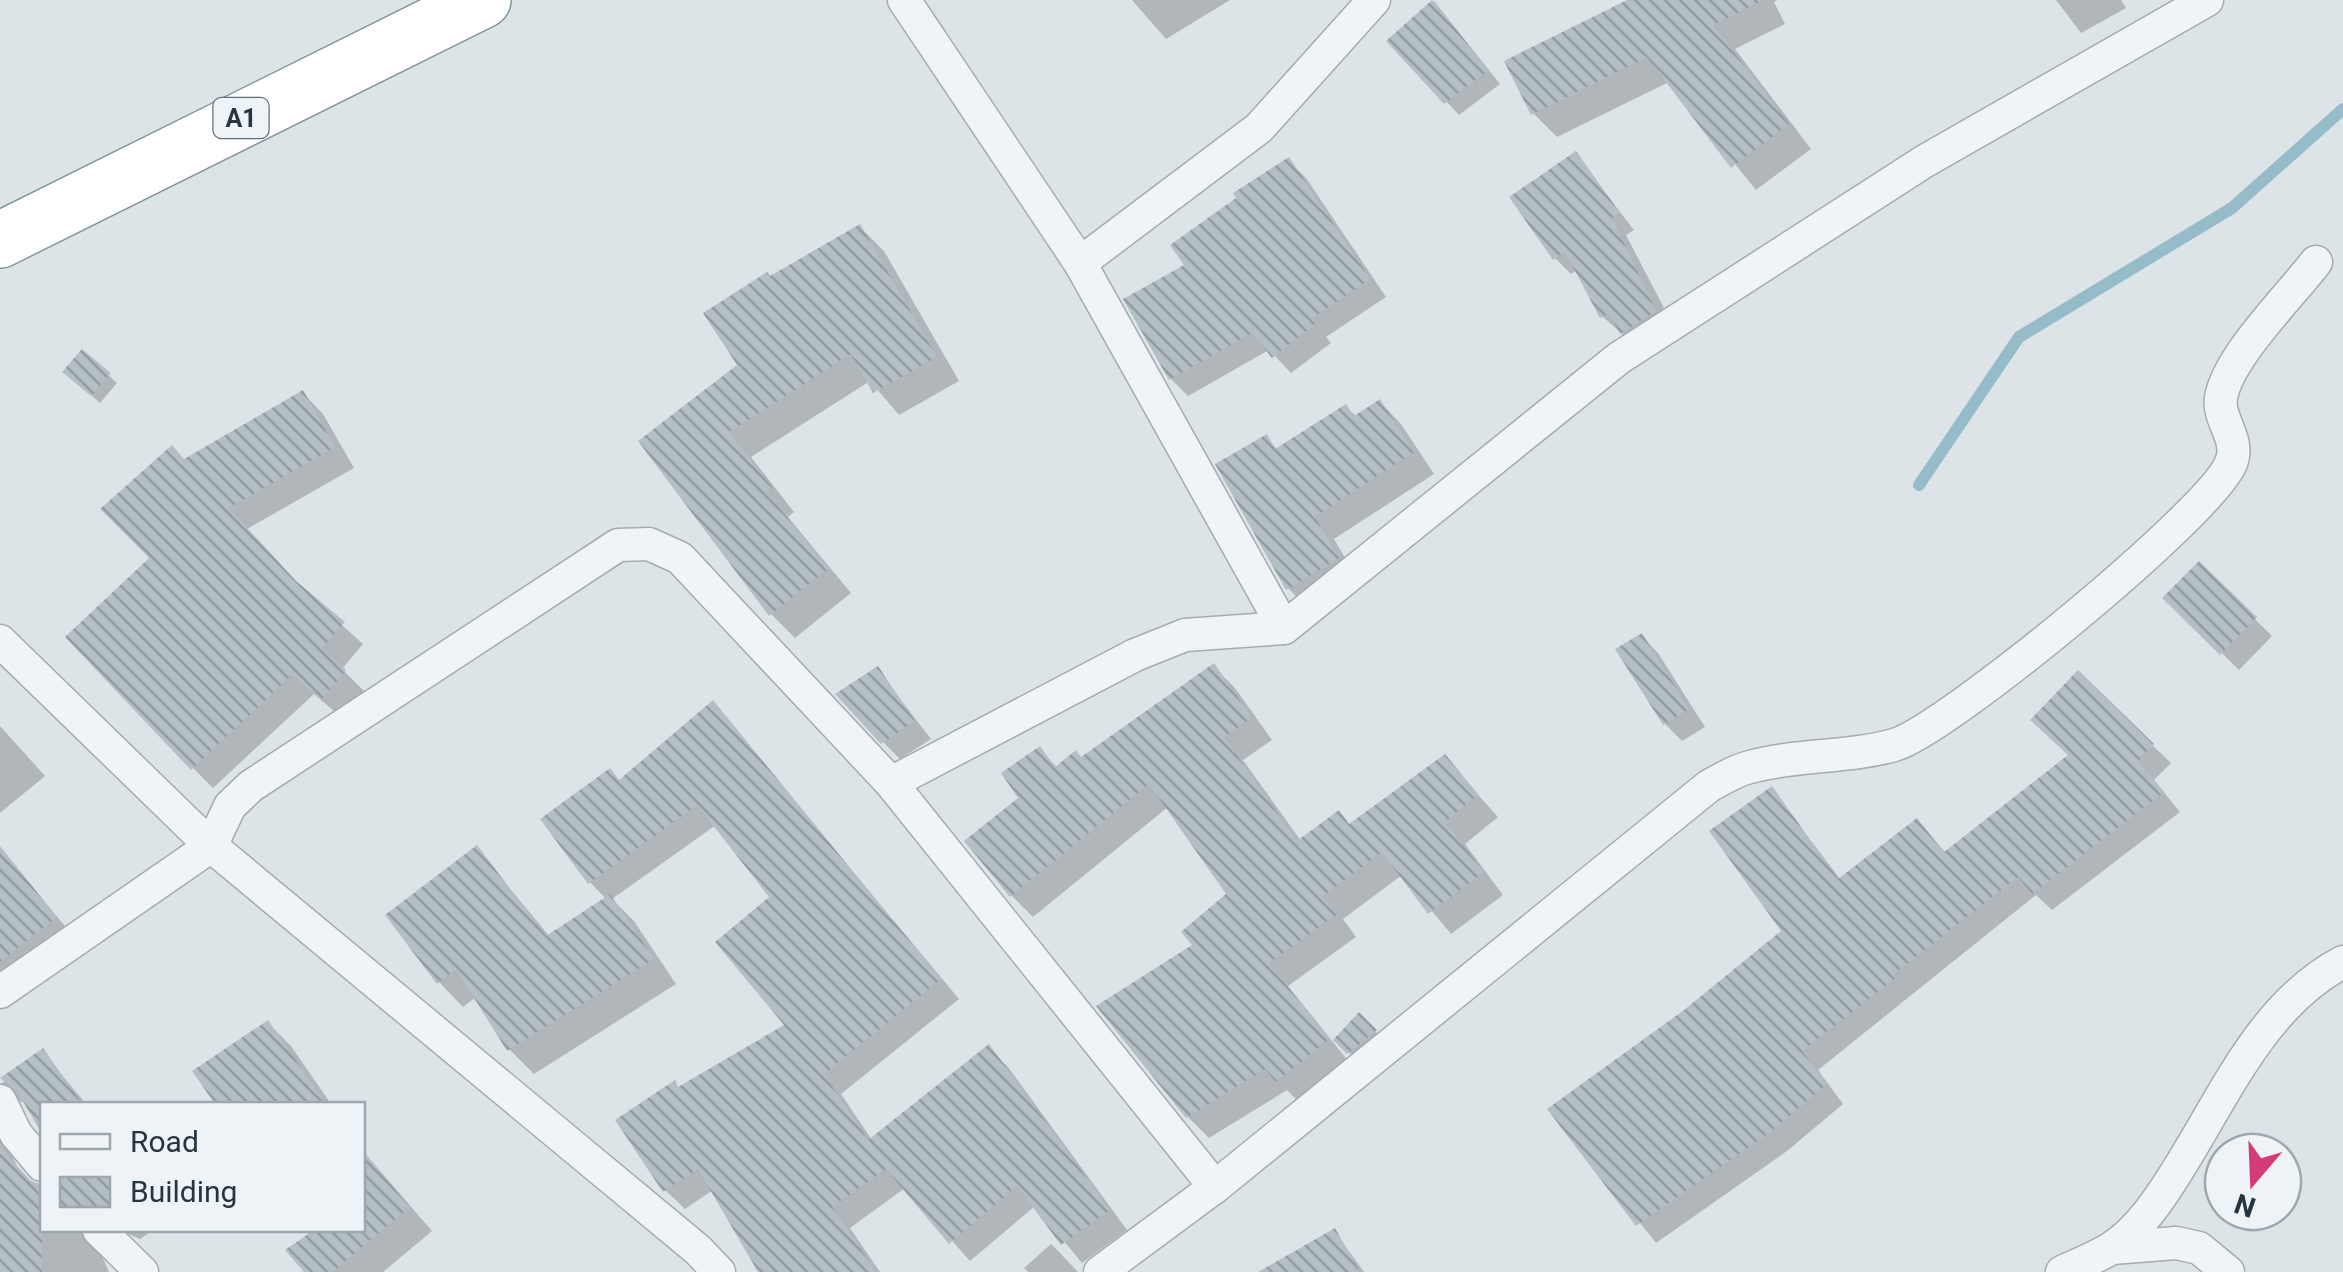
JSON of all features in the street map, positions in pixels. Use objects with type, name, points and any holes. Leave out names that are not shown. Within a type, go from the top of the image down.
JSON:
[{"type":"highway","name":"A1","points":[[0,240],[483,0]]},
{"type":"street","points":[[904,0],[1080,262],[1284,628]]},
{"type":"street","points":[[1080,262],[1259,128],[1374,0]]},
{"type":"street","points":[[891,783],[1152,648],[1185,636],[1284,628],[1619,358],[1924,162],[2207,0]]},
{"type":"street","points":[[1100,1272],[1215,1187],[1709,786],[1748,767],[1896,745],[1946,718],[2127,574],[2211,492],[2232,462],[2232,432],[2220,404],[2224,379],[2316,262]]},
{"type":"street","points":[[0,992],[211,846],[230,806],[252,786],[618,545],[650,544],[680,558],[891,783],[1215,1187]]},
{"type":"street","points":[[0,640],[211,846],[698,1250],[719,1272]]},
{"type":"street","points":[[2062,1272],[2112,1248],[2155,1206],[2242,1068],[2261,1030],[2328,970],[2343,962]]},
{"type":"street","points":[[0,1100],[16,1134],[40,1163]]},
{"type":"street","points":[[101,1232],[142,1272]]},
{"type":"street","points":[[2112,1248],[2176,1243],[2198,1248],[2228,1272]]},
{"type":"building","points":[[1432,0],[1489,70],[1444,104],[1386,41]]},
{"type":"building","points":[[1627,0],[1763,0],[1713,25],[1789,124],[1731,168],[1647,57],[1531,115],[1504,61]]},
{"type":"building","points":[[1576,151],[1620,213],[1612,218],[1656,311],[1620,334],[1609,313],[1600,318],[1565,252],[1553,260],[1509,197]]},
{"type":"building","points":[[1289,157],[1370,279],[1311,319],[1315,324],[1272,358],[1252,333],[1169,380],[1123,299],[1184,265],[1170,245],[1236,198],[1233,193]]},
{"type":"building","points":[[860,224],[937,357],[873,393],[851,354],[729,432],[772,487],[766,492],[829,568],[769,616],[638,441],[737,365],[703,313],[767,272],[770,276]]},
{"type":"building","points":[[82,349],[111,373],[91,396],[62,372]]},
{"type":"building","points":[[303,390],[335,447],[229,508],[296,581],[345,622],[322,648],[346,670],[321,700],[292,675],[191,770],[65,637],[149,558],[100,509],[172,445],[184,459]]},
{"type":"building","points":[[1380,399],[1414,452],[1315,517],[1339,558],[1286,590],[1215,464],[1267,434],[1275,449],[1346,404],[1354,416]]},
{"type":"building","points":[[2199,561],[2257,617],[2220,655],[2162,598]]},
{"type":"building","points":[[1642,633],[1689,709],[1663,725],[1615,649]]},
{"type":"building","points":[[1214,663],[1252,718],[1224,737],[1297,841],[1339,810],[1349,824],[1445,754],[1478,794],[1445,822],[1484,872],[1428,914],[1382,852],[1323,896],[1337,914],[1269,963],[1329,1039],[1276,1082],[1265,1069],[1186,1118],[1096,1006],[1192,945],[1181,932],[1226,894],[1149,784],[1010,897],[964,841],[1018,798],[1001,773],[1040,746],[1055,767],[1076,750],[1081,757]]},
{"type":"building","points":[[878,666],[915,721],[881,744],[835,694]]},
{"type":"building","points":[[2078,670],[2154,744],[2138,761],[2164,792],[2032,894],[2018,877],[1894,974],[1897,977],[1802,1051],[1827,1084],[1769,1133],[1636,1226],[1547,1109],[1684,1010],[1781,931],[1709,831],[1772,786],[1838,879],[1917,818],[1944,852],[2068,755],[2030,720]]},
{"type":"building","points":[[713,700],[941,979],[824,1074],[868,1140],[989,1044],[1110,1210],[1061,1245],[1017,1186],[949,1244],[886,1169],[832,1207],[876,1272],[758,1272],[698,1169],[663,1192],[615,1120],[675,1080],[678,1087],[784,1025],[715,942],[769,897],[697,805],[588,884],[540,819],[610,768],[619,780]]},
{"type":"building","points":[[477,845],[546,936],[610,894],[654,959],[507,1051],[456,969],[437,984],[385,915]]},
{"type":"building","points":[[0,846],[57,917],[0,962]]},
{"type":"building","points":[[1359,1012],[1377,1030],[1347,1054],[1333,1040]]},
{"type":"building","points":[[268,1020],[325,1102],[214,1102],[192,1071]]},
{"type":"building","points":[[43,1048],[81,1102],[40,1102],[40,1131],[17,1091],[0,1078]]},
{"type":"building","points":[[0,1146],[27,1179],[40,1184],[42,1272],[0,1272]]},
{"type":"building","points":[[365,1154],[410,1207],[332,1272],[304,1272],[285,1250],[311,1232],[365,1232]]},
{"type":"building","points":[[1335,1228],[1360,1272],[1258,1272]]},
{"type":"waterway","points":[[1919,485],[2019,337],[2232,208],[2343,109]]}]
